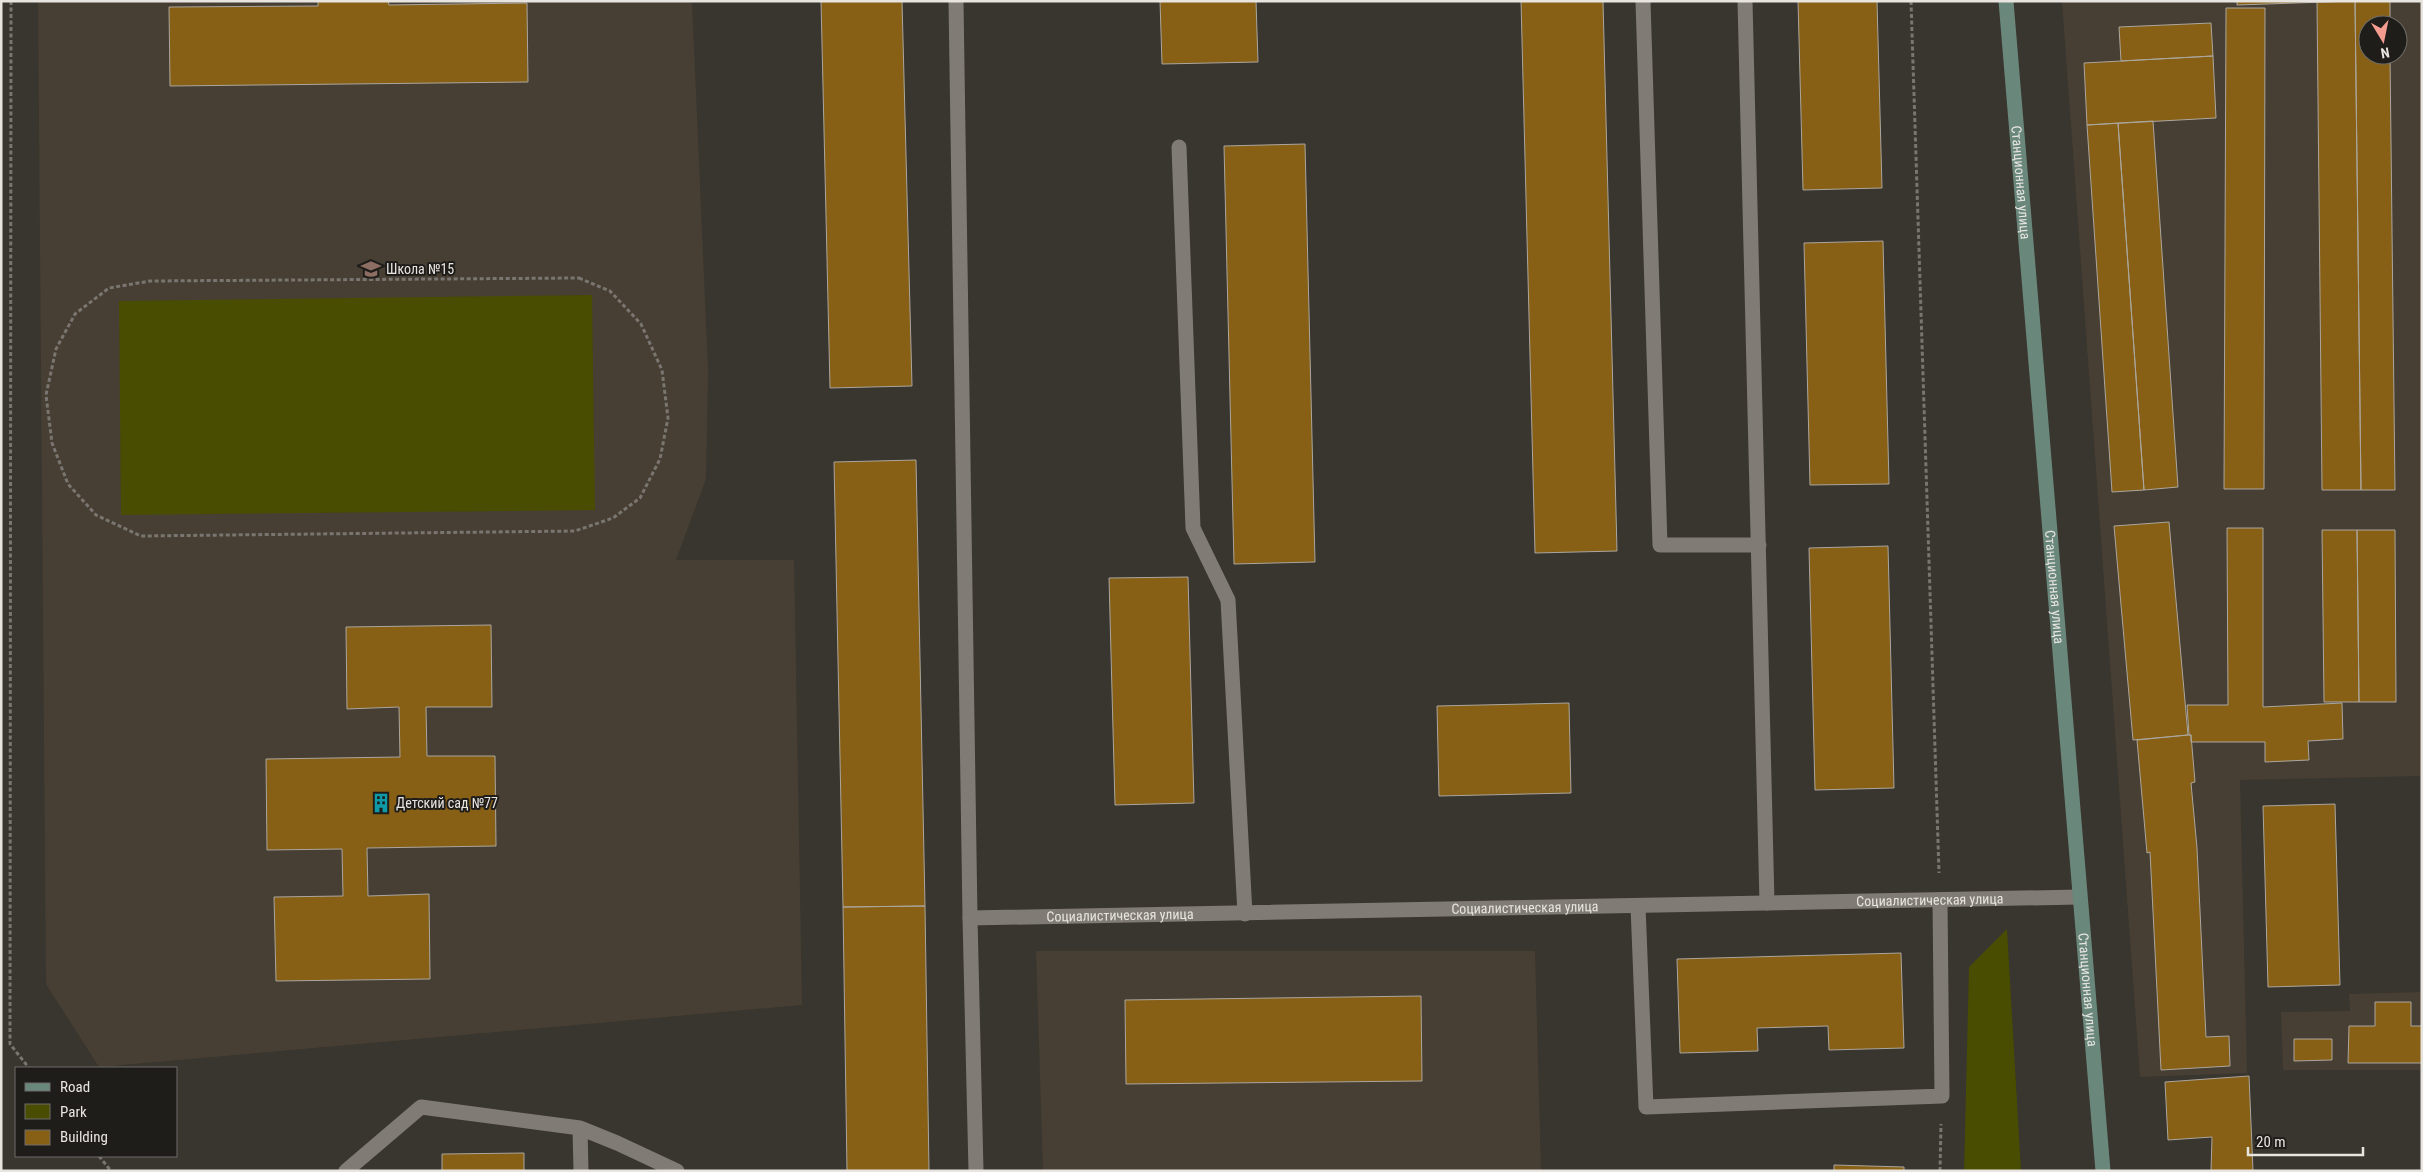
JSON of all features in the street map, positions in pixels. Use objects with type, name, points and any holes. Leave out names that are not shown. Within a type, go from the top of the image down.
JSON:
[{"type":"main road","name":"Станционная улица","points":[[2006,1],[2102,1171]]},
{"type":"street","points":[[956,1],[970,918],[976,1171]]},
{"type":"street","points":[[1643,1],[1660,545],[1758,545]]},
{"type":"street","points":[[1745,1],[1767,903]]},
{"type":"street","points":[[1179,147],[1193,528],[1228,600],[1244,914]]},
{"type":"street","name":"Социалистическая улица","points":[[970,918],[2079,897]]},
{"type":"street","points":[[1638,906],[1646,1107],[1942,1096],[1940,900]]},
{"type":"street","points":[[346,1171],[421,1107],[580,1128],[617,1142],[677,1171]]},
{"type":"street","points":[[580,1128],[581,1171]]},
{"type":"path","points":[[11,1],[10,1044],[29,1067]]},
{"type":"path","points":[[1911,1],[1940,900]]},
{"type":"path","points":[[578,278],[610,291],[641,324],[662,370],[668,418],[660,459],[640,498],[613,518],[575,531],[141,536],[96,515],[68,484],[52,443],[46,395],[56,349],[75,314],[109,288],[150,281],[578,278]]},
{"type":"path","points":[[1940,1171],[1942,1096]]},
{"type":"path","points":[[100,1157],[111,1171]]},
{"type":"shaded area","points":[[38,1],[692,1],[708,370],[706,479],[676,560],[794,560],[802,1005],[99,1067],[46,984]]},
{"type":"shaded area","points":[[2062,1],[2422,1],[2422,776],[2240,780],[2247,1073],[2140,1077]]},
{"type":"shaded area","points":[[1036,951],[1535,951],[1541,1171],[1043,1171]]},
{"type":"shaded area","points":[[2422,992],[2422,1070],[2283,1070],[2281,1012],[2350,1011],[2349,994]]},
{"type":"green space","points":[[592,295],[595,510],[121,515],[119,301]]},
{"type":"green space","points":[[2007,929],[2021,1171],[1964,1171],[1969,967]]},
{"type":"building","points":[[318,1],[388,1],[389,5],[527,3],[528,82],[170,86],[169,7],[318,6]]},
{"type":"building","points":[[821,1],[902,1],[912,386],[830,388]]},
{"type":"building","points":[[1160,1],[1256,1],[1258,62],[1162,64]]},
{"type":"building","points":[[1521,1],[1603,1],[1617,551],[1535,553]]},
{"type":"building","points":[[1798,1],[1877,1],[1882,188],[1803,190]]},
{"type":"building","points":[[2237,1],[2355,1],[2237,5]]},
{"type":"building","points":[[2355,1],[2361,490],[2322,490],[2317,2]]},
{"type":"building","points":[[2355,1],[2390,1],[2390,15],[2358,15],[2358,65],[2390,65],[2395,490],[2361,490]]},
{"type":"building","points":[[2226,8],[2265,8],[2264,489],[2224,489]]},
{"type":"building","points":[[2211,23],[2213,56],[2121,61],[2119,27]]},
{"type":"building","points":[[2213,56],[2216,118],[2087,125],[2084,63]]},
{"type":"building","points":[[2153,121],[2178,487],[2144,490],[2118,123]]},
{"type":"building","points":[[2118,123],[2144,490],[2112,492],[2087,125]]},
{"type":"building","points":[[1305,144],[1315,562],[1234,564],[1224,146]]},
{"type":"building","points":[[1883,241],[1889,484],[1810,485],[1804,243]]},
{"type":"building","points":[[916,460],[925,906],[843,907],[834,462]]},
{"type":"building","points":[[2169,522],[2188,735],[2133,740],[2114,526]]},
{"type":"building","points":[[2227,528],[2263,528],[2263,707],[2342,703],[2343,739],[2308,741],[2309,760],[2265,762],[2265,742],[2191,742],[2187,705],[2228,705]]},
{"type":"building","points":[[2322,530],[2357,530],[2359,702],[2324,702]]},
{"type":"building","points":[[2357,530],[2395,530],[2396,702],[2359,702]]},
{"type":"building","points":[[1888,546],[1894,788],[1815,790],[1809,548]]},
{"type":"building","points":[[1188,577],[1194,803],[1115,805],[1109,578]]},
{"type":"building","name":"Детский сад №77","points":[[491,625],[492,707],[426,707],[427,756],[495,756],[496,846],[367,848],[368,896],[429,894],[430,979],[276,981],[274,897],[343,896],[342,849],[267,850],[266,759],[400,757],[399,707],[347,709],[346,627]]},
{"type":"building","points":[[1569,703],[1571,793],[1439,796],[1437,706]]},
{"type":"building","points":[[2191,735],[2195,782],[2191,783],[2197,848],[2206,1037],[2229,1036],[2230,1066],[2161,1070],[2150,852],[2147,853],[2137,740]]},
{"type":"building","points":[[2335,804],[2340,985],[2268,987],[2263,806]]},
{"type":"building","points":[[925,906],[929,1171],[847,1171],[843,907]]},
{"type":"building","points":[[1901,953],[1904,1048],[1829,1050],[1828,1026],[1757,1028],[1758,1051],[1680,1053],[1677,959]]},
{"type":"building","points":[[1421,996],[1422,1081],[1126,1084],[1125,1000]]},
{"type":"building","points":[[2375,1002],[2411,1002],[2411,1026],[2422,1026],[2422,1063],[2348,1063],[2349,1026],[2375,1026]]},
{"type":"building","points":[[2294,1039],[2332,1039],[2332,1060],[2294,1061]]},
{"type":"building","points":[[2249,1076],[2253,1171],[2211,1171],[2212,1137],[2168,1140],[2165,1082]]},
{"type":"building","points":[[524,1153],[524,1171],[442,1171],[442,1154]]},
{"type":"building","points":[[1834,1165],[1904,1167],[1904,1171],[1834,1171]]},
{"type":"place","name":"Школа №15","points":[[371,269]]},
{"type":"place","name":"Детский сад №77","points":[[381,803]]}]
